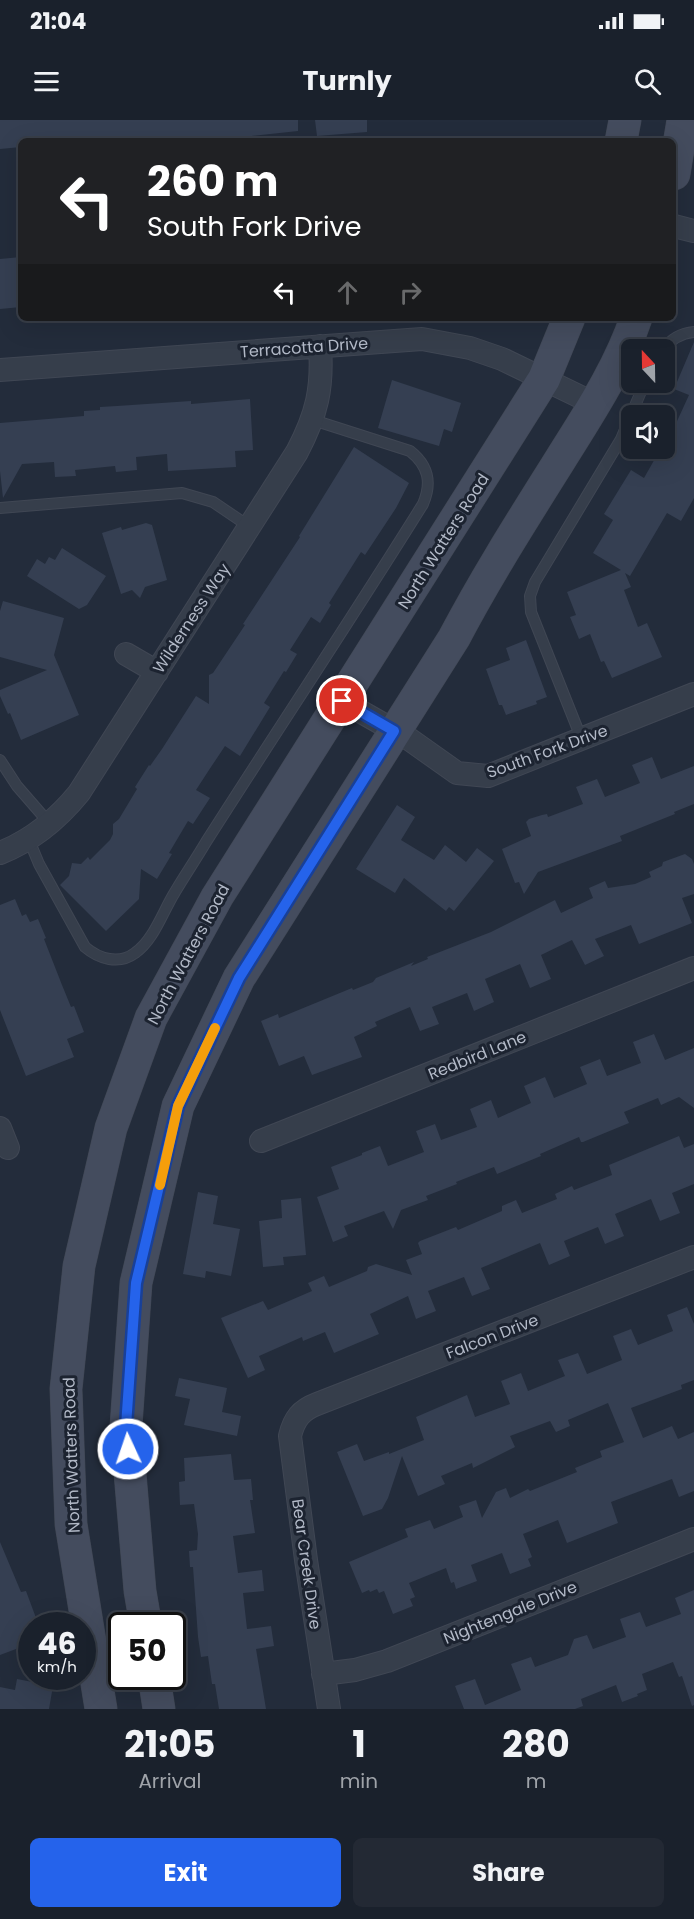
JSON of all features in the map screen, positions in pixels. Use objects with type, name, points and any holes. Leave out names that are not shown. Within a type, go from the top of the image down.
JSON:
[{"type":"main road","points":[[622,138],[625,120]]},
{"type":"main road","points":[[676,162],[683,120]]},
{"type":"main road","name":"North Watters Road","points":[[101,1709],[71,1524],[66,1389],[79,1266],[111,1128],[157,1008],[217,897],[544,380],[567,321]]},
{"type":"main road","points":[[144,1612],[126,1426],[136,1283],[178,1106],[239,978],[454,638],[484,580],[595,404],[635,321]]},
{"type":"main road","points":[[156,1690],[159,1709]]},
{"type":"street","points":[[676,226],[694,231]]},
{"type":"street","name":"Terracotta Drive","points":[[0,370],[423,339],[470,348],[502,359],[595,404]]},
{"type":"street","name":"Wilderness Way","points":[[0,853],[29,840],[63,813],[80,793],[250,527],[297,452],[312,420],[321,384],[320,346]]},
{"type":"street","points":[[126,654],[157,672]]},
{"type":"street","name":"South Fork Drive","points":[[342,701],[394,731],[457,773],[488,776],[694,694]]},
{"type":"street","name":"Redbird Lane","points":[[261,1141],[694,968]]},
{"type":"street","name":"Falcon Drive","points":[[295,1420],[307,1408],[694,1257]]},
{"type":"street","name":"Bear Creek Drive","points":[[295,1420],[290,1436],[291,1447],[328,1709]]},
{"type":"street","name":"Nightengale Drive","points":[[323,1674],[355,1670],[387,1661],[694,1539]]},
{"type":"lane","points":[[673,339],[684,333],[694,332]]},
{"type":"lane","points":[[582,740],[531,612],[530,596],[535,582],[621,439],[640,393]]},
{"type":"lane","points":[[29,840],[44,874],[85,947],[95,955],[108,959],[121,959],[133,955],[143,946],[180,883],[305,691],[428,493],[429,481],[426,469],[420,459],[410,451],[312,420]]},
{"type":"lane","points":[[0,508],[182,493],[213,502],[250,527]]},
{"type":"lane","points":[[0,760],[17,786],[50,824]]},
{"type":"building","points":[[0,120],[298,120],[298,131],[233,138],[18,138],[18,147],[0,149]]},
{"type":"building","points":[[315,120],[367,120],[367,132],[317,136]]},
{"type":"building","points":[[18,257],[18,307],[0,309],[0,259]]},
{"type":"building","points":[[694,342],[694,498],[681,521],[667,513],[630,576],[625,573],[631,587],[624,590],[638,627],[647,623],[662,657],[612,678],[604,661],[601,662],[590,634],[579,639],[570,617],[576,615],[567,592],[621,570],[593,553],[613,520],[604,514],[631,470],[644,478],[655,459],[675,459],[675,426],[689,395],[675,389]]},
{"type":"building","points":[[392,380],[461,403],[452,432],[444,429],[439,446],[378,428]]},
{"type":"building","points":[[250,399],[253,450],[235,451],[236,467],[168,471],[167,454],[136,457],[137,470],[116,472],[115,466],[75,470],[76,476],[55,477],[54,462],[22,464],[3,498],[0,471],[0,423],[84,416],[84,411],[100,410],[100,407],[191,401],[191,404]]},
{"type":"building","points":[[354,447],[409,483],[396,508],[365,555],[361,552],[329,603],[331,605],[320,623],[311,617],[290,650],[297,654],[264,703],[270,707],[240,756],[225,746],[196,790],[210,798],[193,824],[188,821],[157,879],[141,869],[139,899],[106,931],[60,885],[69,876],[72,863],[81,864],[88,857],[90,860],[110,840],[113,834],[113,824],[119,819],[137,789],[135,787],[196,696],[209,704],[209,675],[213,673],[245,625],[243,624],[300,537]]},
{"type":"building","points":[[146,523],[152,525],[167,580],[145,587],[140,598],[132,590],[121,594],[102,533]]},
{"type":"building","points":[[62,548],[106,576],[87,605],[79,609],[27,576],[37,559],[45,564],[49,557],[55,560]]},
{"type":"building","points":[[3,601],[64,618],[54,655],[79,715],[21,740],[0,696],[0,690],[47,670],[0,657],[0,611]]},
{"type":"building","points":[[526,640],[547,697],[536,701],[537,704],[506,715],[502,705],[499,705],[486,669],[510,660],[506,648]]},
{"type":"building","points":[[652,757],[661,779],[694,766],[694,804],[620,836],[622,841],[538,872],[524,894],[519,882],[515,883],[502,849],[531,836],[526,822],[529,819],[547,814],[548,817],[583,804],[576,787],[597,779],[605,797],[640,783],[632,765]]},
{"type":"building","points":[[397,805],[415,817],[401,840],[434,860],[445,845],[466,862],[477,848],[494,861],[454,911],[449,907],[446,911],[404,878],[395,893],[356,869]]},
{"type":"building","points":[[685,854],[692,859],[694,864],[694,894],[682,898],[692,923],[639,944],[631,925],[595,939],[604,956],[585,965],[572,940],[541,955],[551,979],[530,988],[520,964],[485,979],[494,1002],[474,1011],[467,993],[432,1007],[439,1024],[420,1031],[410,1007],[375,1022],[377,1026],[354,1037],[362,1057],[312,1075],[304,1056],[279,1066],[261,1021],[278,1014],[279,1018],[352,988],[353,990],[373,982],[376,978],[414,962],[411,966],[428,959],[427,957],[491,932],[555,900],[561,913],[593,898],[589,888],[605,881],[608,888],[635,884],[651,877],[649,872],[662,866],[663,862]]},
{"type":"building","points":[[15,899],[22,916],[26,914],[30,922],[38,919],[62,985],[71,1007],[74,1006],[84,1032],[67,1039],[74,1057],[26,1076],[0,1010],[0,905]]},
{"type":"building","points":[[654,1034],[665,1060],[694,1048],[694,1108],[679,1097],[661,1105],[658,1098],[624,1112],[629,1123],[583,1142],[579,1137],[497,1174],[494,1167],[426,1196],[428,1200],[401,1210],[393,1229],[384,1211],[344,1226],[348,1236],[333,1242],[317,1197],[339,1189],[331,1167],[380,1146],[388,1166],[424,1152],[416,1131],[435,1124],[441,1140],[477,1127],[470,1109],[491,1100],[498,1118],[531,1103],[524,1086],[545,1077],[554,1098],[587,1084],[580,1067],[600,1059],[607,1076],[641,1063],[633,1042]]},
{"type":"building","points":[[679,1136],[684,1148],[694,1144],[694,1184],[672,1193],[680,1213],[660,1221],[651,1199],[615,1214],[624,1236],[605,1244],[598,1227],[564,1241],[570,1256],[549,1265],[540,1243],[481,1268],[490,1289],[472,1296],[464,1277],[428,1291],[436,1311],[416,1319],[408,1296],[370,1314],[379,1334],[334,1353],[325,1332],[303,1341],[302,1337],[259,1356],[265,1370],[248,1378],[221,1318],[263,1301],[268,1310],[312,1291],[308,1283],[324,1276],[329,1287],[367,1271],[368,1267],[376,1264],[412,1275],[406,1260],[422,1254],[418,1243],[420,1241],[456,1227],[458,1230],[502,1211],[502,1206],[516,1200],[522,1213],[557,1199],[555,1194],[572,1186],[574,1190],[612,1175],[609,1165]]},
{"type":"building","points":[[198,1192],[218,1196],[213,1224],[240,1229],[231,1276],[206,1271],[205,1278],[183,1274]]},
{"type":"building","points":[[301,1198],[306,1255],[283,1257],[284,1265],[263,1267],[259,1221],[282,1218],[281,1200]]},
{"type":"building","points":[[687,1307],[694,1324],[694,1380],[681,1385],[682,1389],[631,1408],[643,1438],[672,1426],[678,1439],[694,1432],[694,1491],[679,1497],[672,1479],[611,1502],[618,1523],[567,1543],[558,1520],[523,1534],[532,1557],[528,1559],[531,1566],[510,1574],[502,1553],[471,1565],[477,1581],[456,1589],[454,1582],[451,1583],[446,1568],[409,1583],[415,1597],[410,1599],[413,1606],[393,1614],[384,1591],[379,1593],[377,1589],[362,1593],[349,1562],[408,1537],[405,1529],[430,1520],[434,1529],[463,1517],[459,1506],[476,1500],[482,1518],[496,1492],[506,1488],[510,1498],[528,1489],[530,1491],[577,1472],[575,1468],[602,1457],[600,1451],[624,1442],[608,1403],[568,1420],[570,1426],[556,1432],[550,1421],[510,1436],[515,1447],[473,1468],[472,1463],[441,1476],[445,1484],[418,1496],[402,1456],[382,1509],[363,1516],[337,1452],[357,1444],[364,1461],[424,1440],[416,1417],[467,1395],[475,1417],[510,1404],[501,1381],[521,1373],[528,1391],[565,1376],[558,1360],[578,1353],[587,1374],[622,1360],[613,1336],[631,1329],[638,1345],[673,1331],[667,1315]]},
{"type":"building","points":[[179,1378],[227,1388],[222,1412],[241,1416],[237,1436],[184,1425],[190,1399],[175,1396]]},
{"type":"building","points":[[231,1454],[234,1480],[251,1479],[253,1500],[250,1500],[255,1533],[233,1536],[238,1573],[262,1570],[264,1591],[243,1593],[247,1629],[271,1626],[274,1646],[256,1649],[266,1709],[219,1709],[208,1656],[201,1657],[198,1637],[193,1567],[190,1567],[189,1551],[197,1550],[198,1534],[194,1504],[180,1505],[179,1482],[185,1481],[184,1458]]},
{"type":"building","points":[[0,1542],[21,1592],[26,1591],[34,1612],[18,1612],[18,1648],[0,1655]]},
{"type":"building","points":[[694,1590],[694,1705],[692,1706],[682,1676],[679,1677],[673,1662],[642,1674],[647,1690],[622,1702],[616,1685],[581,1699],[583,1706],[575,1709],[464,1709],[455,1686],[475,1679],[485,1705],[521,1690],[511,1664],[531,1657],[535,1667],[568,1655],[574,1639],[587,1635],[593,1649],[626,1637],[620,1619],[640,1612],[646,1627],[681,1614],[675,1598]]},
{"type":"building","points":[[17,1679],[18,1690],[52,1690],[49,1709],[0,1709],[0,1687],[15,1690]]},
{"type":"slow traffic","points":[[160,1185],[178,1106],[215,1028]]},
{"type":"route","points":[[128,1449],[126,1426],[136,1283],[178,1106],[239,978],[394,731],[342,701]]}]
